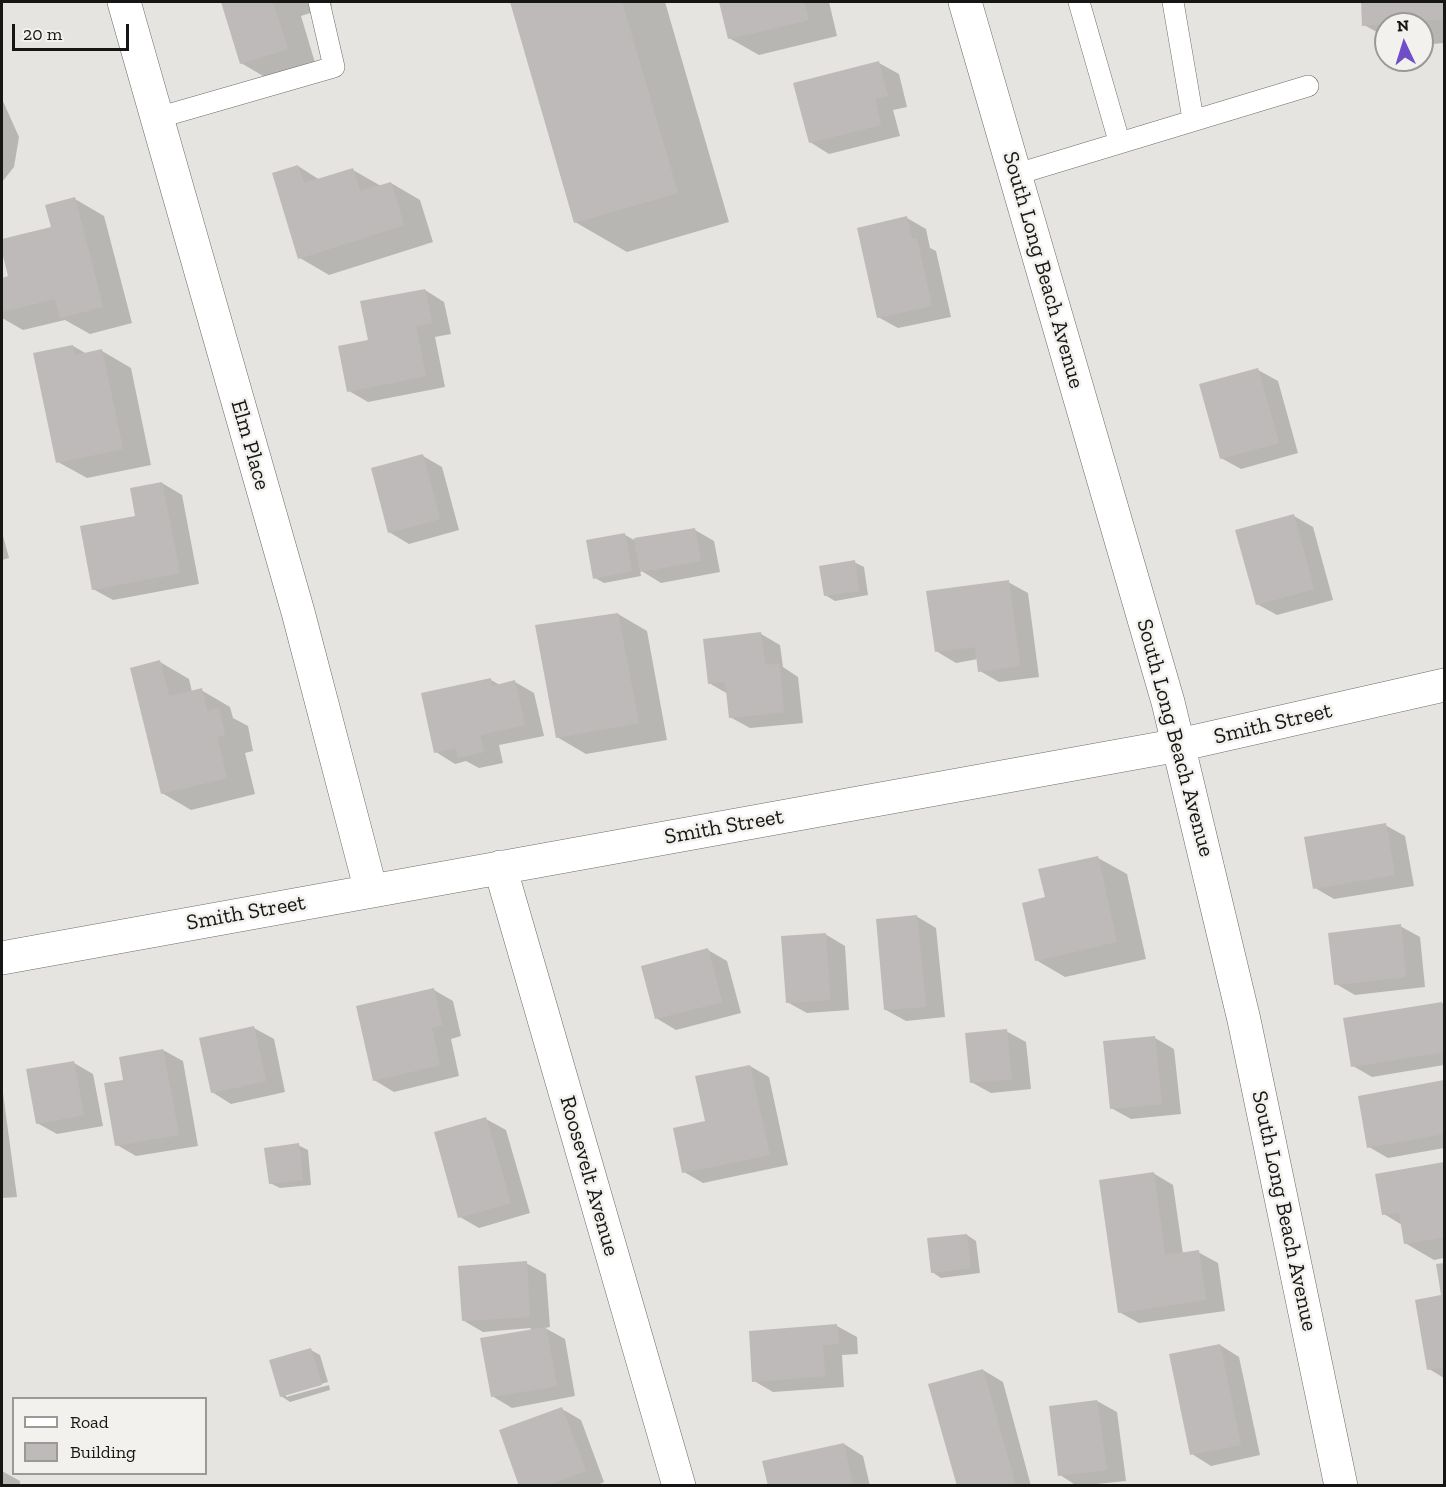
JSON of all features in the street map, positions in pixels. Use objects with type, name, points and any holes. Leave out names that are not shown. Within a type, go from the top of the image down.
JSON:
[{"type":"street","name":"Elm Place","points":[[124,2],[298,612],[371,891]]},
{"type":"street","name":"South Long Beach Avenue","points":[[965,2],[1179,745],[1244,1020],[1341,1485]]},
{"type":"street","name":"Smith Street","points":[[2,958],[1179,745],[1444,685]]},
{"type":"street","name":"Roosevelt Avenue","points":[[500,867],[679,1485]]},
{"type":"lane","points":[[157,118],[334,67],[319,2]]},
{"type":"lane","points":[[1079,2],[1119,141]]},
{"type":"lane","points":[[1173,2],[1193,119]]},
{"type":"lane","points":[[1014,175],[1119,141],[1308,86]]},
{"type":"building","points":[[221,2],[273,2],[288,49],[240,64]]},
{"type":"building","points":[[510,2],[622,2],[678,193],[574,223]]},
{"type":"building","points":[[719,2],[804,2],[809,20],[728,39]]},
{"type":"building","points":[[1361,2],[1444,2],[1444,19],[1434,20],[1434,12],[1374,12],[1374,25],[1362,26]]},
{"type":"building","points":[[879,61],[888,96],[875,99],[881,125],[809,143],[793,83]]},
{"type":"building","points":[[298,165],[304,183],[353,168],[360,191],[391,182],[404,225],[298,259],[272,173]]},
{"type":"building","points":[[75,197],[103,307],[60,318],[55,299],[2,312],[2,278],[8,276],[2,252],[2,239],[51,227],[45,205]]},
{"type":"building","points":[[907,216],[912,239],[917,238],[932,306],[877,318],[857,228]]},
{"type":"building","points":[[425,289],[432,323],[416,326],[426,376],[347,392],[338,346],[368,340],[360,301]]},
{"type":"building","points":[[73,345],[75,355],[102,349],[123,449],[56,463],[33,353]]},
{"type":"building","points":[[1258,368],[1279,443],[1220,459],[1199,384]]},
{"type":"building","points":[[423,454],[440,519],[388,533],[371,468]]},
{"type":"building","points":[[162,482],[180,573],[92,590],[80,526],[135,516],[130,488]]},
{"type":"building","points":[[1294,514],[1314,589],[1256,605],[1235,530]]},
{"type":"building","points":[[695,528],[701,561],[640,572],[634,538]]},
{"type":"building","points":[[625,533],[632,571],[593,579],[586,540]]},
{"type":"building","points":[[855,560],[859,591],[824,596],[819,566]]},
{"type":"building","points":[[1009,580],[1020,666],[978,672],[975,647],[935,652],[926,591]]},
{"type":"building","points":[[618,613],[639,723],[556,738],[535,625]]},
{"type":"building","points":[[761,632],[765,665],[779,664],[784,712],[729,718],[725,682],[708,684],[703,639]]},
{"type":"building","points":[[160,660],[169,696],[202,688],[207,711],[219,708],[225,735],[217,737],[227,778],[161,794],[130,668]]},
{"type":"building","points":[[491,678],[492,686],[515,680],[525,725],[480,735],[484,752],[458,758],[456,748],[434,753],[421,693]]},
{"type":"building","points":[[1386,823],[1395,875],[1313,889],[1304,837]]},
{"type":"building","points":[[1098,856],[1117,942],[1035,961],[1022,903],[1045,897],[1038,869]]},
{"type":"building","points":[[917,915],[926,1007],[884,1010],[876,919]]},
{"type":"building","points":[[1401,924],[1406,977],[1334,985],[1328,933]]},
{"type":"building","points":[[826,933],[830,1000],[786,1003],[781,936]]},
{"type":"building","points":[[708,948],[722,1002],[655,1019],[641,966]]},
{"type":"building","points":[[434,988],[442,1025],[432,1028],[440,1065],[373,1081],[356,1006]]},
{"type":"building","points":[[1442,1002],[1444,1052],[1351,1067],[1343,1018]]},
{"type":"building","points":[[254,1026],[266,1081],[211,1093],[199,1038]]},
{"type":"building","points":[[1007,1029],[1012,1079],[970,1083],[965,1033]]},
{"type":"building","points":[[1155,1036],[1162,1104],[1110,1109],[1103,1041]]},
{"type":"building","points":[[163,1049],[179,1135],[115,1146],[104,1083],[123,1080],[119,1057]]},
{"type":"building","points":[[74,1061],[84,1115],[36,1124],[26,1069]]},
{"type":"building","points":[[750,1065],[770,1155],[682,1173],[673,1128],[705,1121],[695,1076]]},
{"type":"building","points":[[1444,1080],[1444,1134],[1367,1148],[1358,1096]]},
{"type":"building","points":[[486,1117],[511,1203],[458,1218],[434,1132]]},
{"type":"building","points":[[299,1143],[303,1180],[269,1184],[264,1148]]},
{"type":"building","points":[[1444,1162],[1444,1237],[1404,1244],[1399,1213],[1382,1215],[1375,1174]]},
{"type":"building","points":[[1154,1172],[1165,1255],[1199,1250],[1206,1300],[1118,1313],[1099,1180]]},
{"type":"building","points":[[967,1234],[971,1268],[931,1273],[927,1238]]},
{"type":"building","points":[[527,1261],[530,1317],[462,1321],[458,1266]]},
{"type":"building","points":[[1444,1263],[1444,1367],[1427,1370],[1415,1300],[1441,1295],[1436,1264]]},
{"type":"building","points":[[837,1324],[839,1344],[823,1345],[825,1376],[752,1382],[749,1331]]},
{"type":"building","points":[[546,1327],[557,1386],[491,1397],[480,1338]]},
{"type":"building","points":[[1220,1344],[1241,1445],[1190,1455],[1169,1354]]},
{"type":"building","points":[[311,1348],[322,1385],[280,1397],[269,1360]]},
{"type":"building","points":[[983,1369],[1016,1486],[957,1486],[928,1384]]},
{"type":"building","points":[[1097,1400],[1107,1470],[1058,1476],[1049,1406]]},
{"type":"building","points":[[562,1407],[586,1471],[546,1486],[519,1486],[499,1430]]},
{"type":"building","points":[[844,1443],[853,1486],[768,1486],[762,1461]]}]
